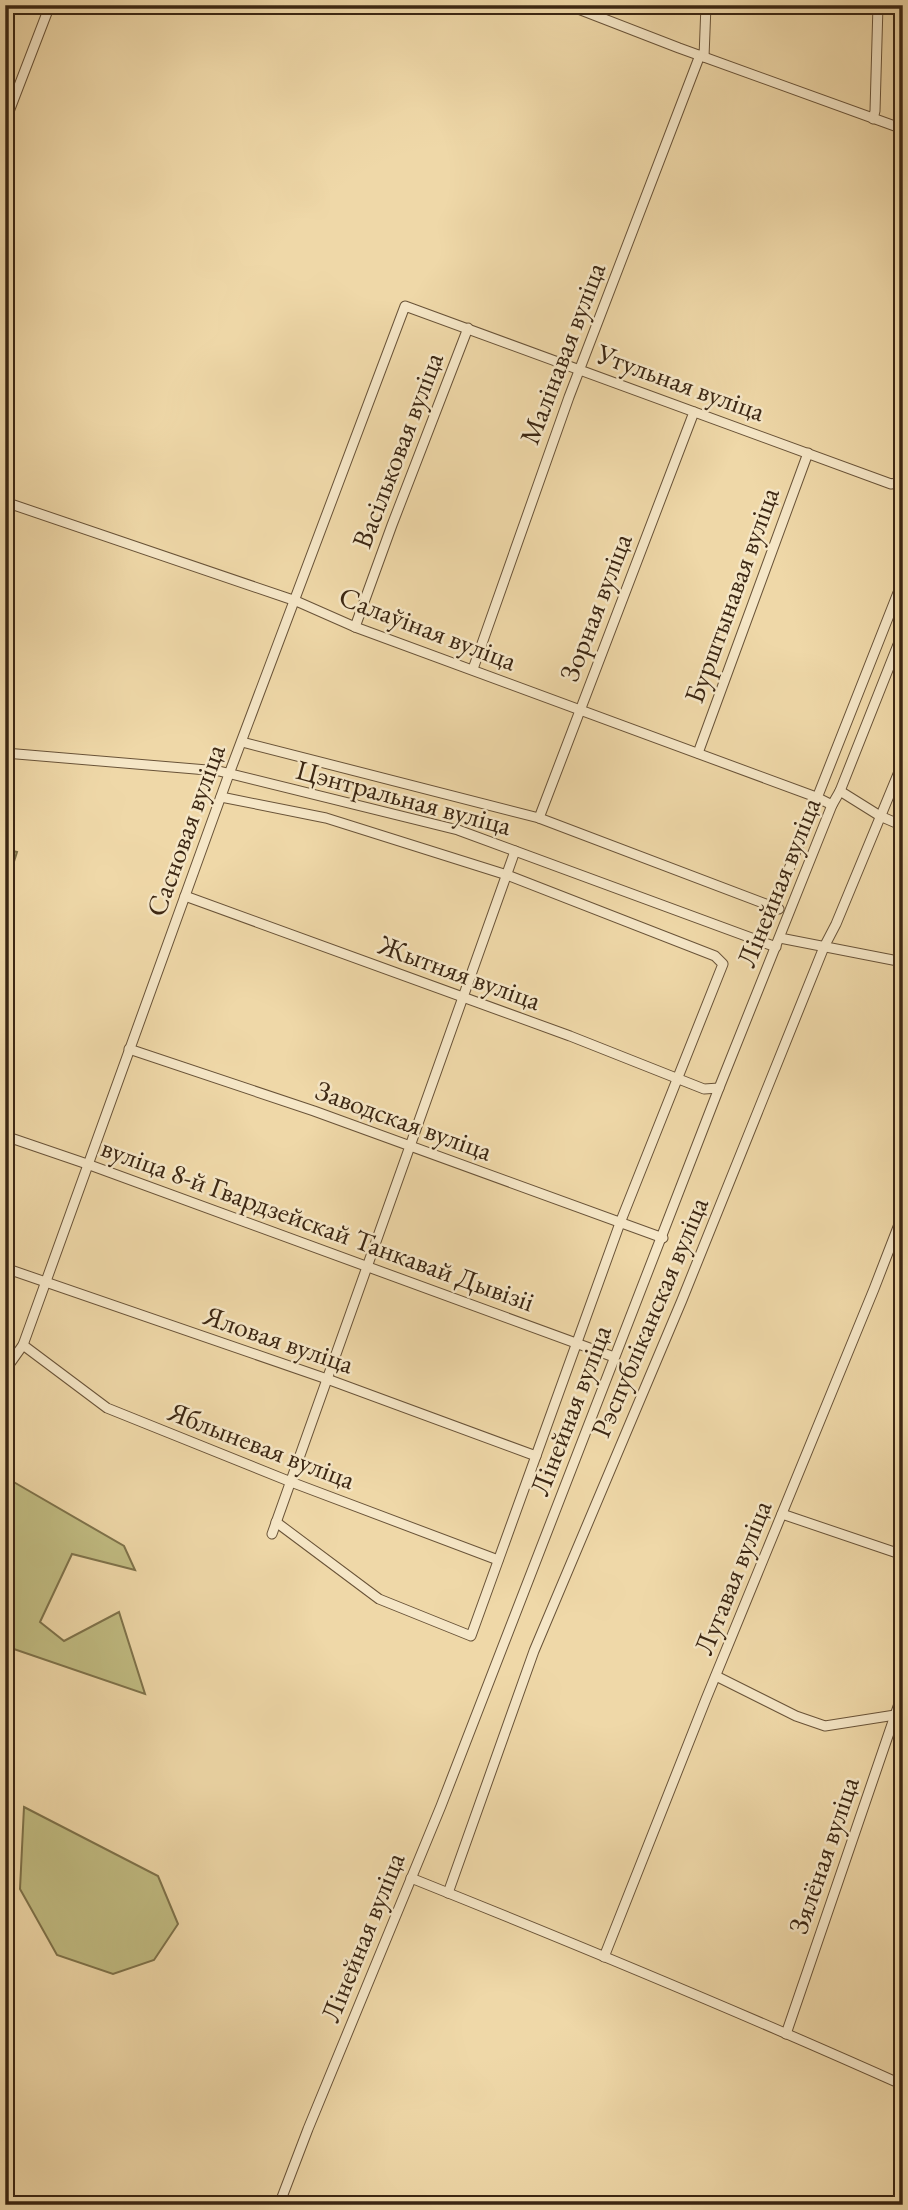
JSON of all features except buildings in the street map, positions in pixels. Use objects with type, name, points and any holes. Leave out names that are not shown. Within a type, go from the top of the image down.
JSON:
[{"type":"street","points":[[5,122],[50,5]]},
{"type":"street","points":[[568,5],[903,129]]},
{"type":"street","name":"Малінавая вуліца","points":[[472,669],[580,369],[702,56],[706,5]]},
{"type":"street","points":[[873,119],[878,5]]},
{"type":"street","name":"Утульная вуліца","points":[[405,306],[891,484],[903,482]]},
{"type":"street","name":"Сасновая вуліца","points":[[6,1369],[23,1345],[220,797],[405,306]]},
{"type":"street","name":"Васільковая вуліца","points":[[355,627],[468,328]]},
{"type":"street","name":"Зорная вуліца","points":[[539,818],[694,412]]},
{"type":"street","name":"Бурштынавая вуліца","points":[[698,753],[807,453]]},
{"type":"street","name":"Салаўіная вуліца","points":[[5,502],[296,601],[355,627],[832,805]]},
{"type":"street","name":"Лінейная вуліца","points":[[777,908],[816,797],[903,580]]},
{"type":"street","name":"Лінейная вуліца","points":[[279,2205],[441,1806],[719,1088],[903,632]]},
{"type":"street","points":[[891,664],[903,670]]},
{"type":"street","name":"Цэнтральная вуліца","points":[[242,742],[539,818],[777,908]]},
{"type":"street","name":"Цэнтральная вуліца","points":[[5,753],[229,774],[458,830],[778,942],[824,947],[903,962]]},
{"type":"street","name":"Рэспубліканская вуліца","points":[[448,1893],[534,1651],[682,1300],[824,947],[903,762]]},
{"type":"street","points":[[840,791],[880,816],[903,826]]},
{"type":"street","points":[[220,797],[326,818],[507,874],[715,956],[723,964],[620,1223],[471,1636],[379,1599],[276,1522]]},
{"type":"street","points":[[272,1534],[515,851]]},
{"type":"street","name":"Жытняя вуліца","points":[[185,896],[463,997],[704,1089],[719,1088]]},
{"type":"street","name":"Заводская вуліца","points":[[129,1049],[314,1111],[663,1238]]},
{"type":"street","name":"вуліца 8-й Гвардзейскай Танкавай Дывізіі","points":[[5,1136],[614,1357]]},
{"type":"street","name":"Лугавая вуліца","points":[[604,1957],[903,1213]]},
{"type":"street","name":"Яловая вуліца","points":[[5,1268],[327,1379],[536,1456]]},
{"type":"street","name":"Яблыневая вуліца","points":[[23,1345],[107,1409],[290,1482],[498,1560]]},
{"type":"street","points":[[782,1514],[903,1555]]},
{"type":"street","points":[[716,1676],[796,1716],[825,1726],[899,1717]]},
{"type":"street","name":"Зялёная вуліца","points":[[786,2034],[899,1717],[903,1692]]},
{"type":"street","points":[[411,1878],[903,2085]]},
{"type":"shaded area","points":[[5,849],[17,852],[5,890]]},
{"type":"shaded area","points":[[5,1477],[124,1546],[135,1570],[72,1554],[40,1622],[64,1641],[119,1612],[145,1694],[5,1646]]},
{"type":"shaded area","points":[[24,1807],[158,1876],[178,1924],[154,1960],[113,1974],[57,1955],[20,1889]]}]
